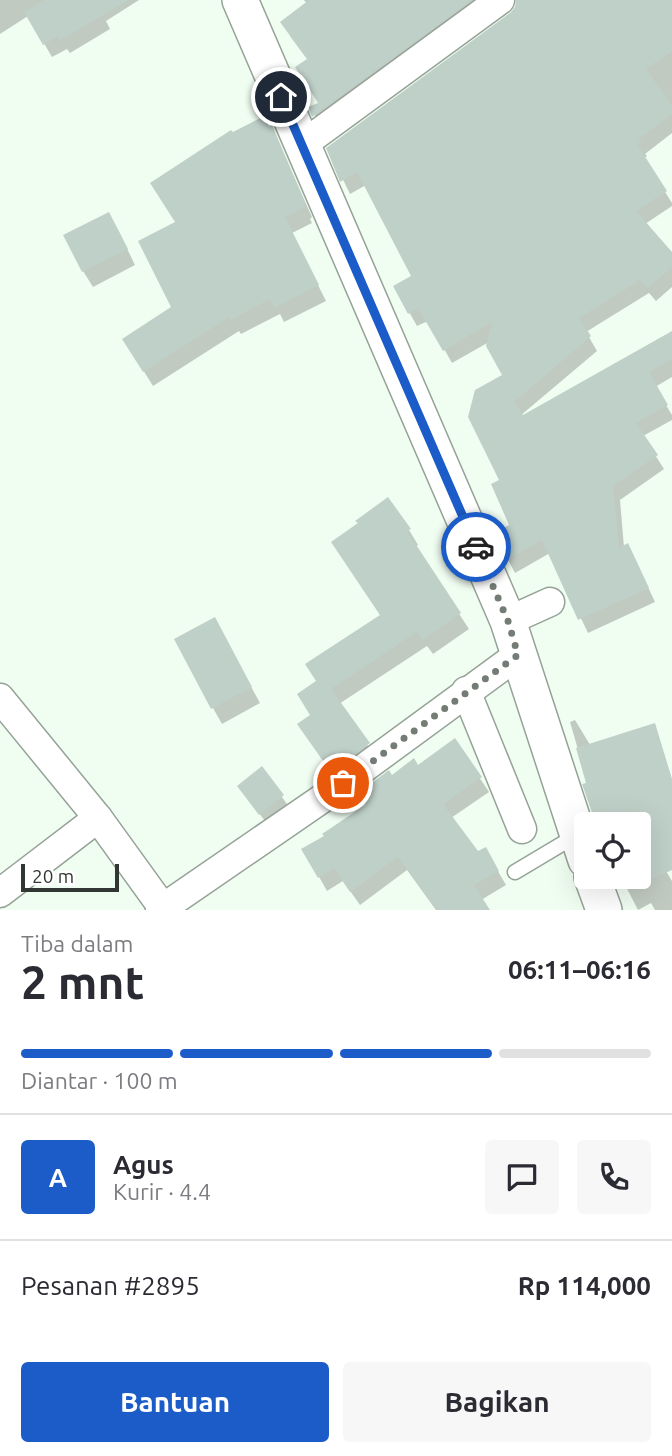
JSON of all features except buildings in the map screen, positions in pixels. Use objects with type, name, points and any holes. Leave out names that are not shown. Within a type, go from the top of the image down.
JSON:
[{"type":"street","points":[[240,0],[508,621],[574,824]]},
{"type":"street","points":[[302,145],[500,0]]},
{"type":"street","points":[[508,621],[550,602]]},
{"type":"street","points":[[0,698],[97,818],[162,909],[312,805],[518,655]]},
{"type":"street","points":[[466,691],[522,830]]},
{"type":"street","points":[[0,892],[97,818]]},
{"type":"street","points":[[596,889],[604,910]]},
{"type":"lane","points":[[515,872],[574,851]]},
{"type":"way so far","points":[[343,783],[518,655],[508,621],[476,547]]},
{"type":"route","points":[[281,97],[476,547]]}]
